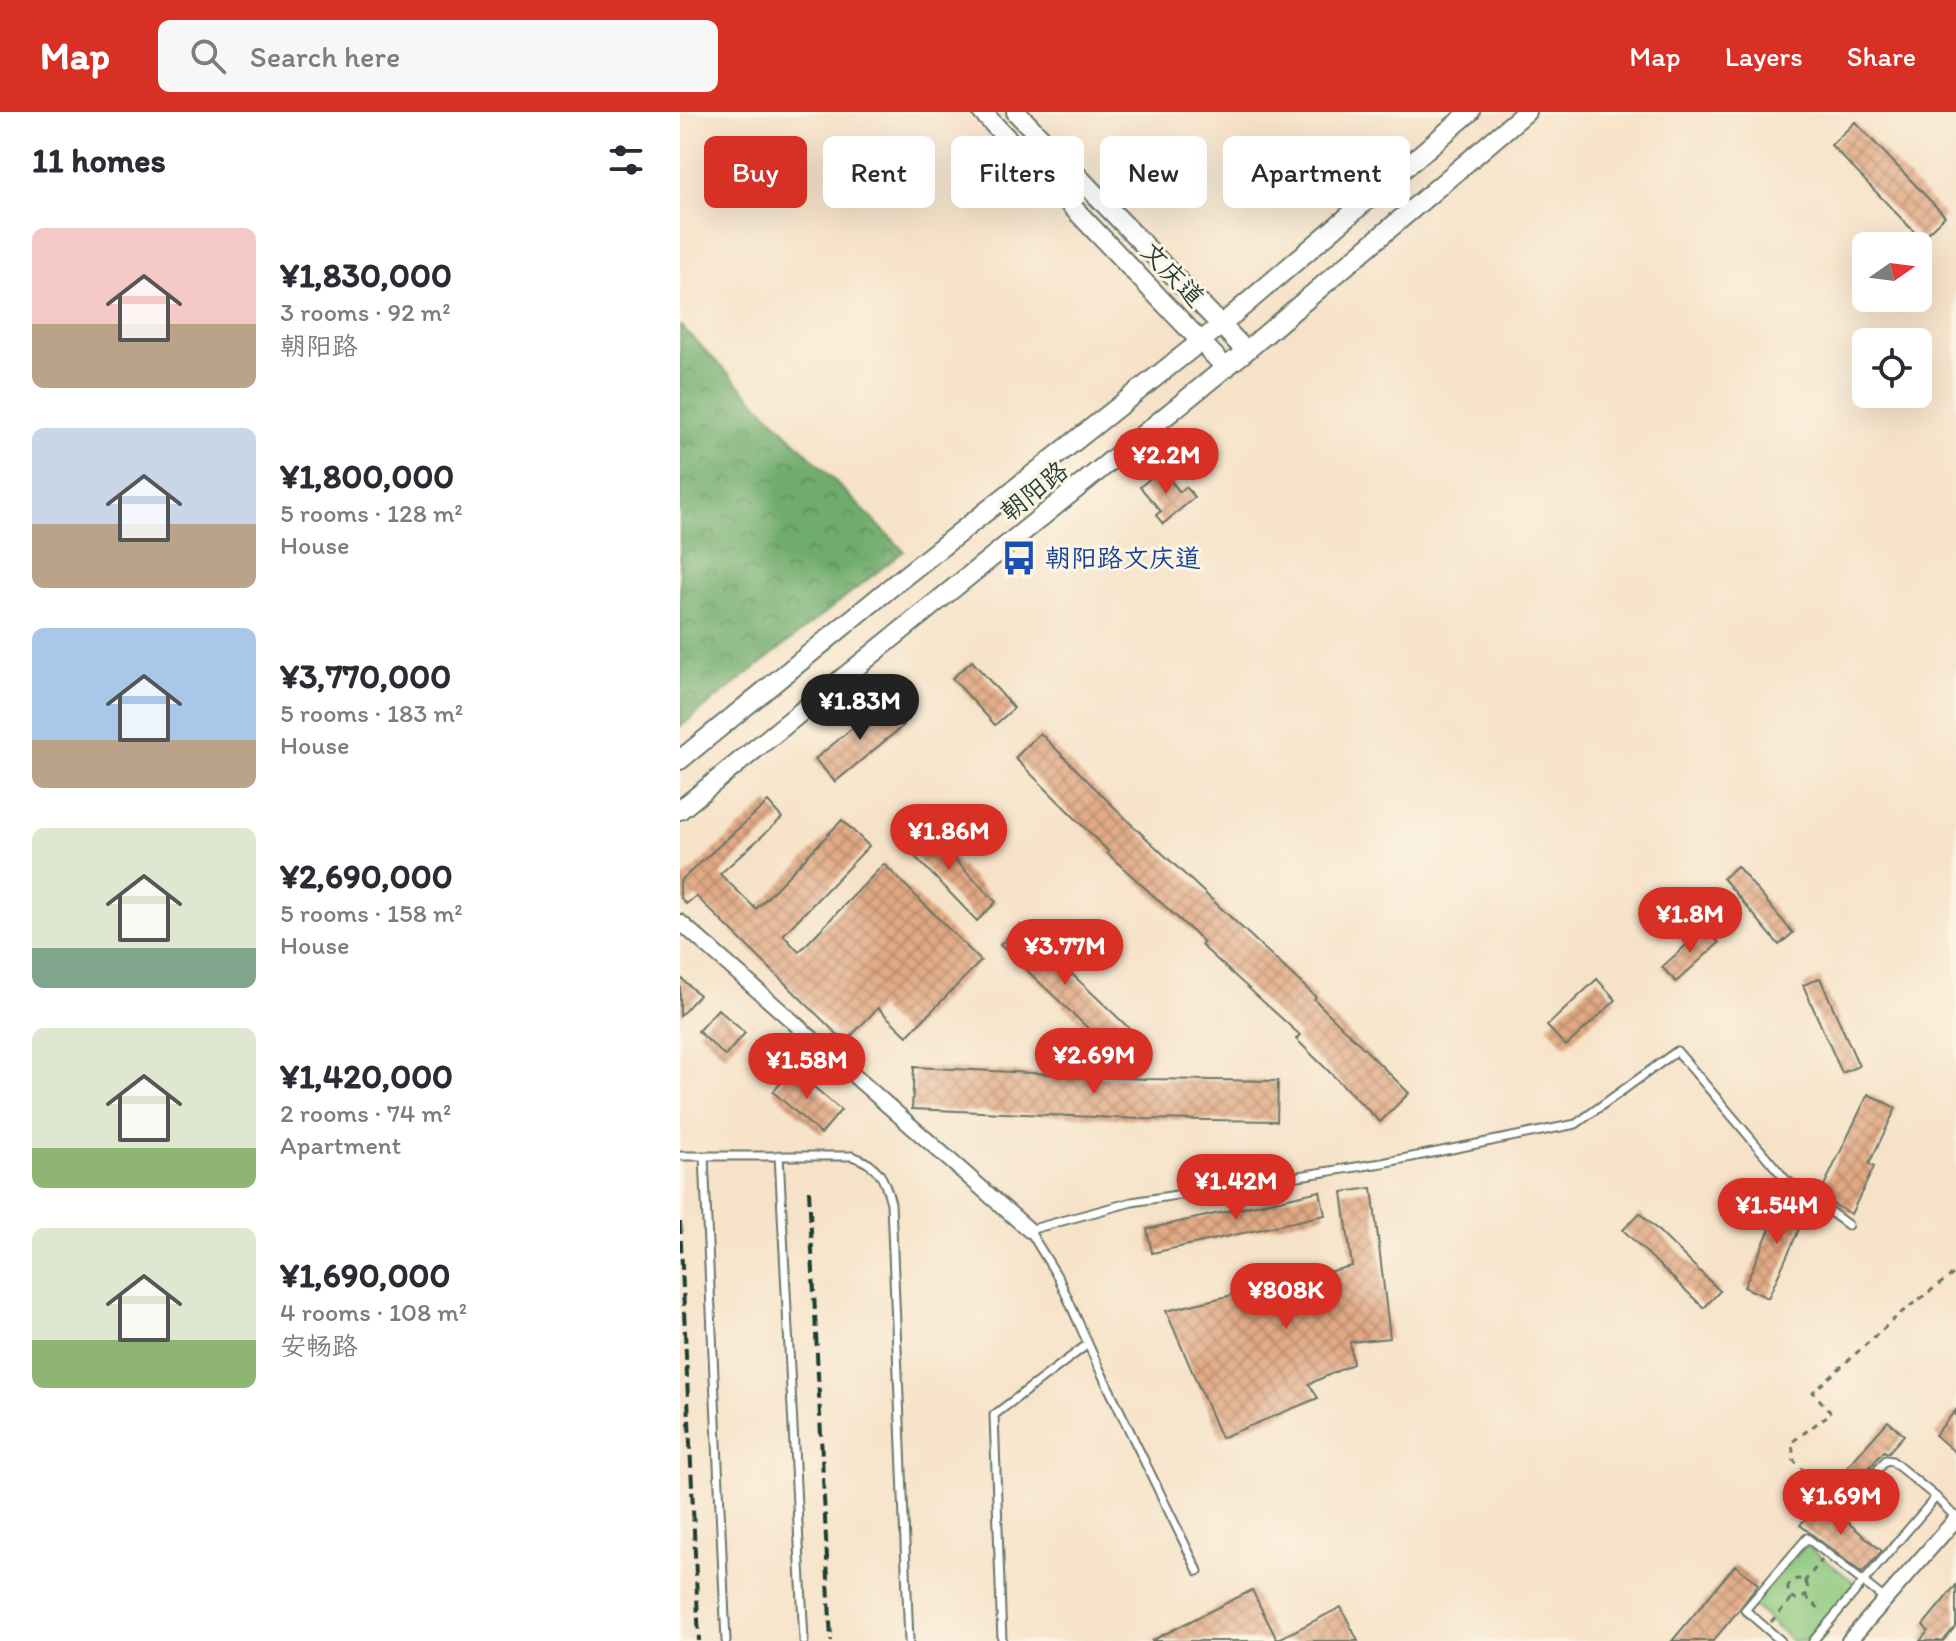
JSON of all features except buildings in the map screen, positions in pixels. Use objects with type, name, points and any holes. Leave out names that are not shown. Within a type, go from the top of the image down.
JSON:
[{"type":"main road","name":"文庆道","points":[[982,112],[1226,368]]},
{"type":"main road","name":"文庆道","points":[[1016,112],[1246,351]]},
{"type":"main road","name":"朝阳路","points":[[680,760],[896,583],[1220,326],[1470,112]]},
{"type":"main road","name":"朝阳路","points":[[680,810],[1226,368],[1526,112]]},
{"type":"street","points":[[680,922],[1029,1230]]},
{"type":"street","points":[[1849,1641],[1956,1519]]},
{"type":"lane","points":[[1198,1571],[1059,1279],[1029,1230],[1132,1202],[1382,1163],[1576,1124],[1677,1051],[1785,1179],[1848,1225]]},
{"type":"lane","points":[[779,1155],[804,1641]]},
{"type":"lane","points":[[680,1156],[852,1156],[871,1163],[887,1188],[891,1203],[909,1641]]},
{"type":"lane","points":[[704,1156],[726,1641]]},
{"type":"lane","points":[[1002,1641],[994,1415],[1088,1344]]},
{"type":"lane","points":[[1816,1475],[1851,1502],[1886,1460],[1892,1461],[1936,1497],[1956,1519]]},
{"type":"lane","points":[[1813,1641],[1936,1497]]},
{"type":"lane","points":[[1781,1641],[1745,1610],[1807,1538],[1885,1599]]},
{"type":"path","points":[[1816,1475],[1806,1474],[1794,1461],[1792,1453],[1792,1442],[1831,1413],[1813,1392],[1902,1312],[1956,1272]]},
{"type":"path","points":[[1804,1582],[1827,1554]]},
{"type":"path","points":[[1792,1582],[1804,1582],[1808,1589],[1805,1596],[1798,1599],[1793,1597],[1789,1588],[1792,1582]]},
{"type":"path","points":[[1805,1596],[1831,1620]]},
{"type":"path","points":[[1766,1627],[1793,1597]]},
{"type":"green space","points":[[680,325],[904,551],[680,727]]},
{"type":"green space","points":[[1806,1545],[1859,1586],[1810,1641],[1792,1641],[1752,1605]]},
{"type":"railway","points":[[809,1190],[831,1641]]},
{"type":"railway","points":[[680,1222],[699,1641]]},
{"type":"place","name":"朝阳路文庆道","points":[[1019,558]]}]
